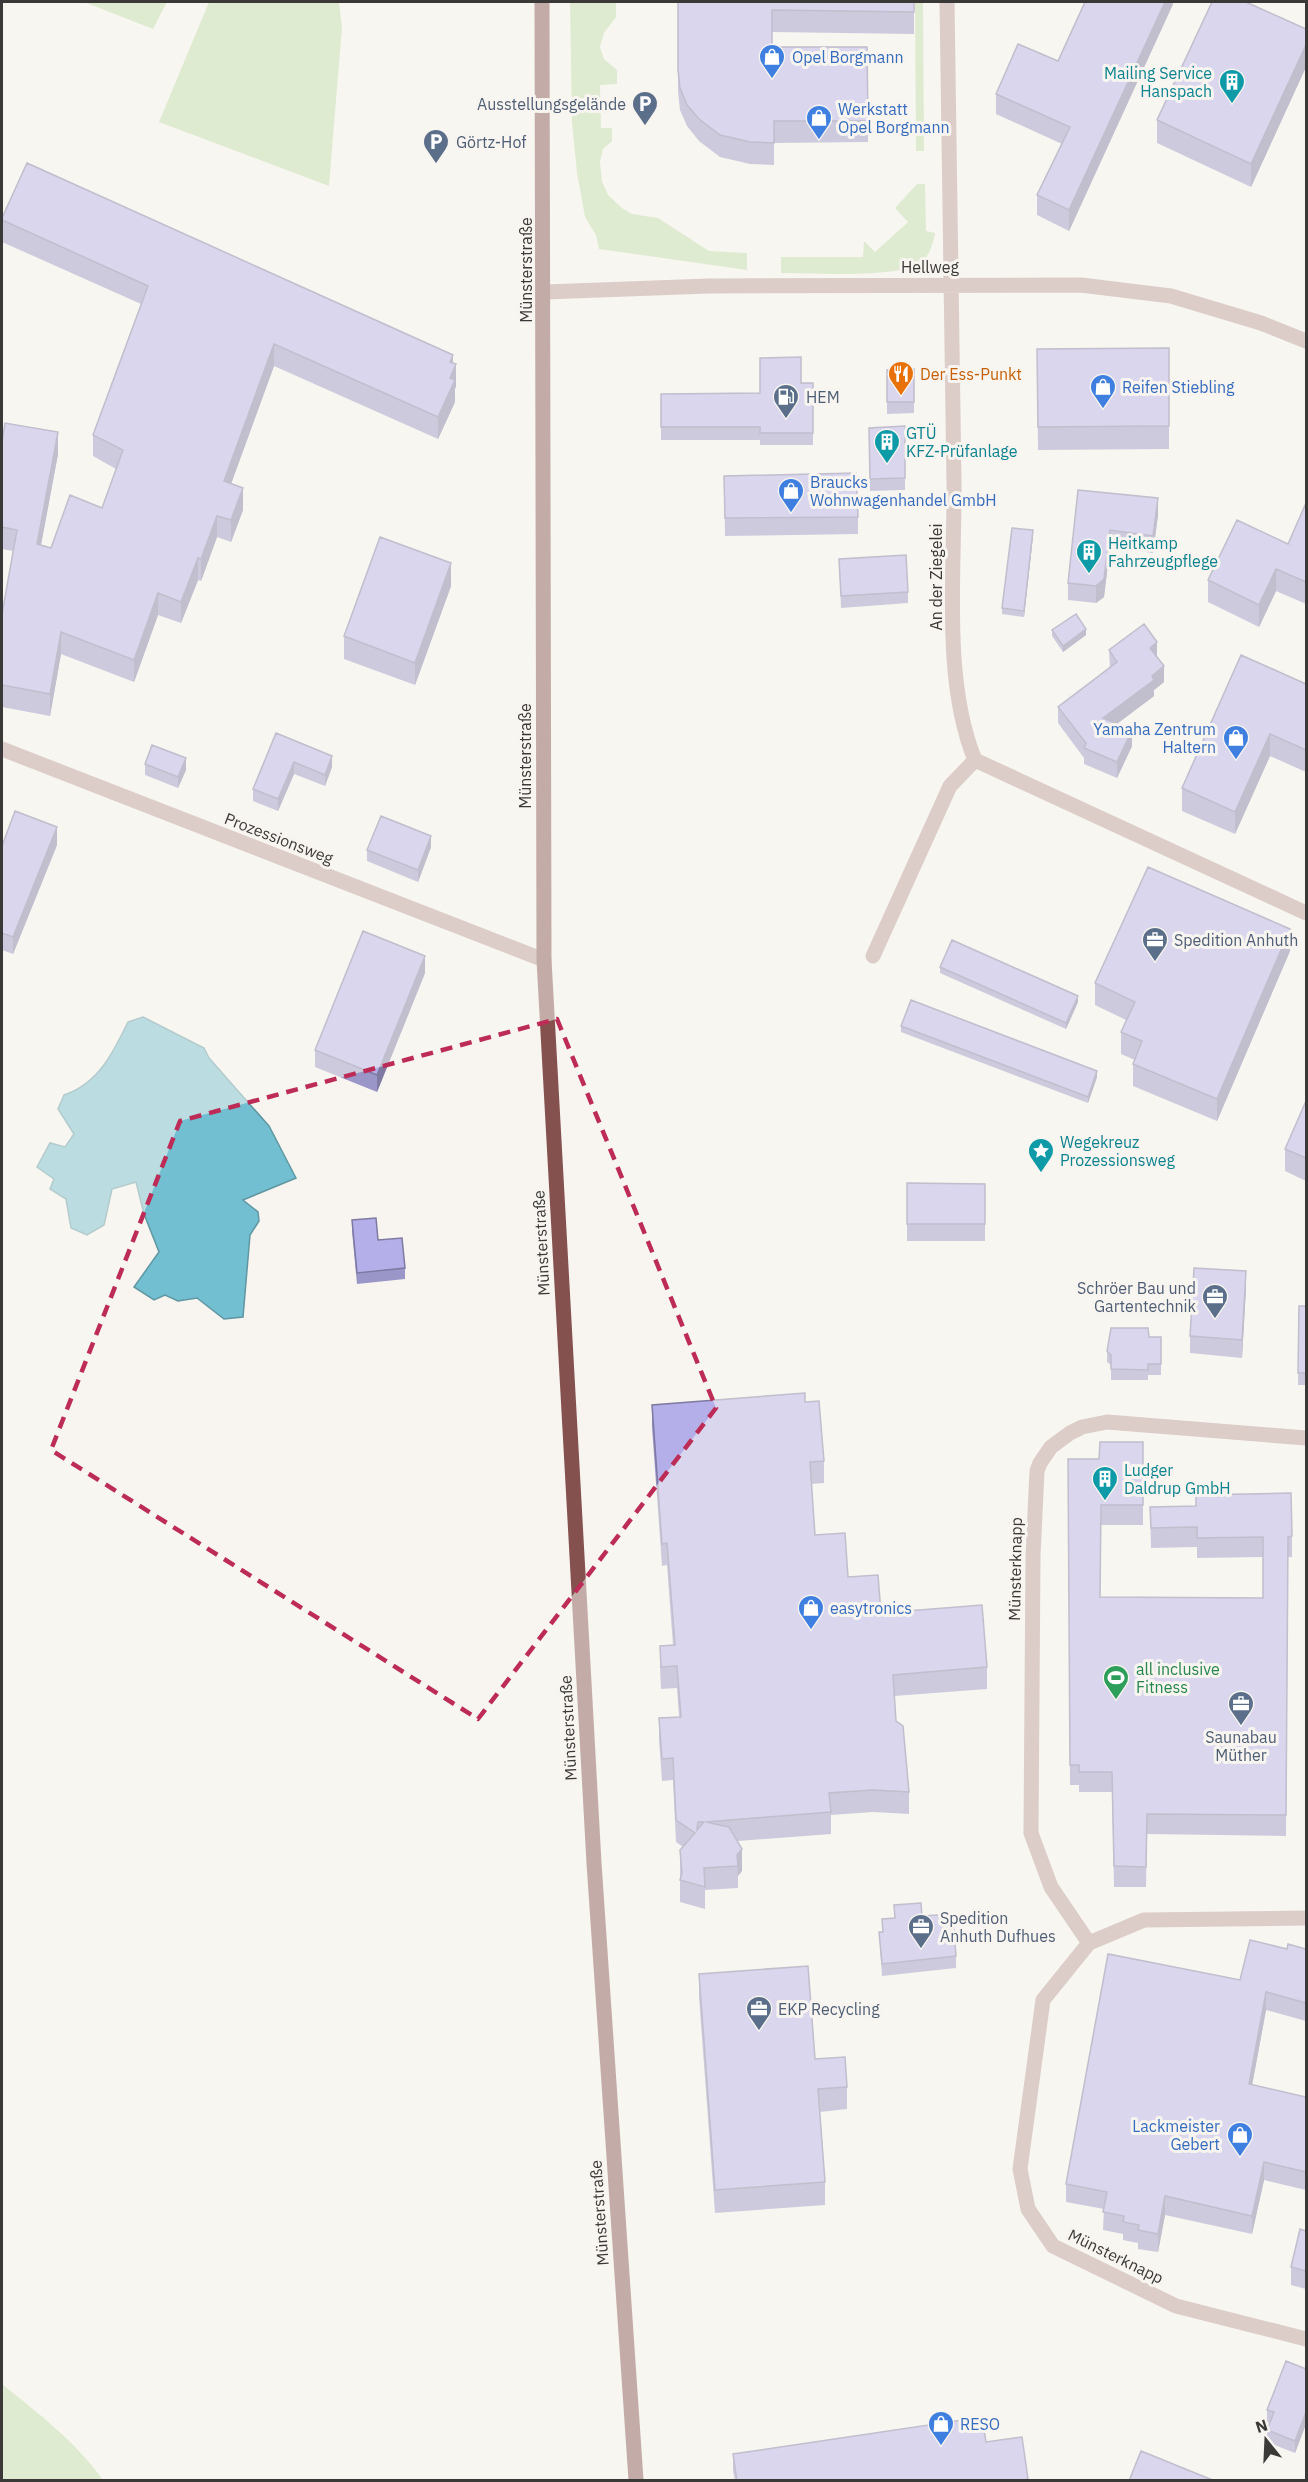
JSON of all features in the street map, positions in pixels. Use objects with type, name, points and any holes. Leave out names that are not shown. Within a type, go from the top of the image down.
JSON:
[{"type":"main road","name":"Münsterstraße","points":[[542,2],[545,292],[542,480],[544,960],[594,1863],[636,2481]]},
{"type":"street","name":"An der Ziegelei","points":[[947,2],[955,511],[952,626],[964,734],[975,760]]},
{"type":"street","name":"Hellweg","points":[[545,292],[709,286],[1054,283],[1135,290],[1208,306],[1261,323],[1306,341]]},
{"type":"street","name":"Prozessionsweg","points":[[2,749],[544,960]]},
{"type":"street","points":[[873,956],[950,786],[975,760],[1306,913]]},
{"type":"street","name":"Münsterknapp","points":[[1089,1943],[1051,1887],[1031,1833],[1033,1556],[1037,1471],[1059,1440],[1082,1427],[1107,1422],[1306,1438]]},
{"type":"street","name":"Münsterknapp","points":[[1306,1918],[1144,1920],[1089,1943],[1042,2000],[1020,2169],[1028,2209],[1053,2246],[1167,2301],[1306,2339]]},
{"type":"highlighted area","points":[[557,1019],[716,1408],[478,1719],[51,1450],[180,1121]]},
{"type":"green space","points":[[84,2],[167,2],[153,29]]},
{"type":"green space","points":[[209,2],[339,2],[342,27],[329,186],[159,122]]},
{"type":"green space","points":[[570,2],[616,2],[616,17],[604,33],[600,47],[604,59],[617,70],[617,84],[600,85],[601,128],[612,128],[612,141],[603,149],[600,162],[602,181],[608,195],[632,214],[658,218],[709,251],[747,253],[747,270],[599,249],[596,235],[585,217],[577,173],[572,123]]},
{"type":"green space","points":[[915,2],[923,2],[924,151],[916,151]]},
{"type":"green space","points":[[917,184],[925,184],[926,231],[935,233],[931,249],[921,262],[895,271],[875,273],[781,273],[781,257],[863,257],[864,241],[875,252],[908,222],[895,208]]},
{"type":"green space","points":[[2,2384],[69,2441],[103,2480],[2,2480]]},
{"type":"water","points":[[143,1017],[204,1048],[209,1058],[269,1126],[296,1178],[243,1200],[258,1212],[259,1221],[250,1235],[243,1317],[224,1319],[197,1298],[178,1301],[165,1295],[154,1300],[134,1287],[159,1252],[144,1214],[136,1182],[112,1189],[104,1225],[87,1235],[71,1228],[66,1199],[50,1189],[54,1179],[37,1167],[50,1143],[65,1147],[74,1134],[58,1109],[64,1095],[76,1090],[95,1075],[110,1056],[128,1022]]},
{"type":"building","name":"Opel Borgmann","points":[[678,2],[914,2],[914,12],[772,10],[772,47],[867,47],[868,121],[774,121],[774,143],[750,142],[720,135],[699,119],[687,105],[680,88],[678,70]]},
{"type":"building","points":[[1085,2],[1165,2],[1069,210],[1037,195],[1070,127],[996,94],[1018,44],[1058,61]]},
{"type":"building","name":"Mailing Service Hanspach","points":[[1212,2],[1246,2],[1306,29],[1306,45],[1251,164],[1157,120]]},
{"type":"building","points":[[27,163],[453,355],[450,362],[456,364],[450,378],[455,380],[438,417],[274,344],[224,481],[243,488],[231,520],[217,516],[201,559],[198,558],[181,602],[158,593],[134,660],[61,632],[50,694],[2,685],[2,614],[17,530],[2,527],[2,442],[5,423],[58,432],[37,544],[51,548],[70,495],[102,508],[123,450],[93,435],[148,286],[2,220]]},
{"type":"building","name":"Reifen Stiebling","points":[[1169,348],[1169,426],[1038,427],[1037,349]]},
{"type":"building","points":[[801,357],[801,383],[813,383],[813,433],[760,433],[760,427],[661,427],[661,394],[760,393],[760,358]]},
{"type":"building","name":"Der Ess-Punkt","points":[[914,369],[914,402],[887,402],[887,370]]},
{"type":"building","name":"GTÜ KFZ-Prüfanlage","points":[[905,426],[905,478],[870,479],[869,428]]},
{"type":"building","points":[[856,473],[858,517],[725,518],[724,476]]},
{"type":"building","name":"Heitkamp Fahrzeugpflege","points":[[1078,490],[1158,498],[1153,536],[1110,530],[1104,579],[1096,586],[1068,583]]},
{"type":"building","points":[[1306,503],[1306,582],[1276,569],[1259,605],[1208,580],[1237,520],[1288,544]]},
{"type":"building","points":[[1012,528],[1033,530],[1024,611],[1002,608]]},
{"type":"building","points":[[380,537],[451,563],[415,663],[344,636]]},
{"type":"building","points":[[906,555],[908,592],[841,596],[839,559]]},
{"type":"building","points":[[1076,614],[1086,629],[1063,646],[1052,630]]},
{"type":"building","points":[[1144,624],[1157,642],[1150,648],[1164,666],[1152,676],[1154,680],[1103,718],[1132,730],[1117,762],[1084,748],[1086,743],[1058,707],[1117,662],[1109,650]]},
{"type":"building","points":[[1241,655],[1306,684],[1306,750],[1270,734],[1235,812],[1182,788]]},
{"type":"building","points":[[276,733],[332,756],[325,775],[294,762],[278,799],[253,789]]},
{"type":"building","points":[[152,745],[186,758],[178,777],[145,764]]},
{"type":"building","points":[[15,811],[57,827],[13,937],[2,933],[2,846]]},
{"type":"building","points":[[381,816],[431,836],[418,870],[367,850]]},
{"type":"building","points":[[1148,867],[1290,929],[1217,1099],[1133,1064],[1142,1041],[1121,1032],[1135,1002],[1095,983]]},
{"type":"building","points":[[363,931],[425,956],[377,1075],[315,1050]]},
{"type":"building","points":[[952,940],[1078,996],[1066,1023],[940,967]]},
{"type":"building","points":[[911,1000],[1097,1071],[1088,1097],[901,1026]]},
{"type":"building","points":[[1306,1101],[1306,1158],[1285,1149]]},
{"type":"building","points":[[907,1183],[985,1184],[985,1224],[907,1224]]},
{"type":"building","points":[[376,1218],[378,1240],[402,1238],[405,1268],[357,1273],[352,1220]]},
{"type":"building","points":[[1194,1268],[1246,1271],[1242,1340],[1190,1336]]},
{"type":"building","points":[[1299,1306],[1306,1306],[1306,1373],[1298,1373]]},
{"type":"building","points":[[1111,1328],[1148,1328],[1149,1337],[1161,1337],[1161,1364],[1148,1364],[1148,1370],[1111,1369],[1111,1355],[1107,1351]]},
{"type":"building","name":"easytronics","points":[[805,1393],[805,1402],[819,1401],[824,1461],[810,1462],[815,1535],[845,1533],[848,1577],[878,1575],[881,1613],[982,1605],[987,1667],[893,1675],[896,1721],[903,1726],[909,1792],[873,1790],[829,1793],[831,1812],[706,1822],[729,1827],[742,1849],[737,1855],[738,1866],[704,1868],[705,1887],[680,1880],[682,1873],[680,1850],[695,1833],[676,1820],[673,1758],[662,1759],[659,1718],[681,1717],[677,1666],[661,1667],[660,1646],[675,1645],[667,1543],[662,1544],[652,1405]],"holes":[[[698,1822],[704,1822],[697,1830]]]},
{"type":"building","points":[[1100,1442],[1143,1442],[1143,1505],[1101,1505],[1100,1597],[1263,1598],[1263,1537],[1197,1538],[1197,1527],[1151,1528],[1150,1507],[1196,1506],[1196,1495],[1291,1493],[1292,1536],[1288,1537],[1286,1815],[1147,1814],[1146,1867],[1114,1866],[1112,1772],[1079,1772],[1079,1765],[1070,1765],[1068,1459],[1099,1459]]},
{"type":"building","points":[[921,1903],[922,1916],[953,1914],[956,1956],[882,1964],[879,1932],[883,1932],[882,1919],[895,1918],[894,1905]]},
{"type":"building","points":[[1250,1940],[1287,1949],[1288,1944],[1306,1949],[1306,2003],[1266,1992],[1249,2084],[1306,2097],[1306,2172],[1264,2162],[1252,2216],[1165,2196],[1158,2234],[1138,2230],[1139,2225],[1123,2222],[1124,2216],[1103,2212],[1107,2192],[1066,2184],[1108,1954],[1240,1980]]},
{"type":"building","points":[[808,1966],[815,2059],[845,2057],[847,2087],[818,2089],[825,2182],[715,2190],[699,1974]]},
{"type":"building","points":[[1300,2229],[1306,2231],[1306,2271],[1291,2267]]},
{"type":"building","points":[[1286,2361],[1306,2369],[1306,2412],[1295,2441],[1267,2430],[1274,2412],[1267,2410]]},
{"type":"building","points":[[982,2417],[986,2442],[1022,2437],[1028,2479],[1019,2481],[737,2481],[733,2454]]},
{"type":"building","points":[[1141,2451],[1215,2481],[1129,2481]]},
{"type":"place","name":"Opel Borgmann","points":[[772,80]]},
{"type":"place","name":"Mailing Service Hanspach","points":[[1232,105]]},
{"type":"place","name":"Ausstellungsgelände","points":[[645,127]]},
{"type":"place","name":"Werkstatt Opel Borgmann","points":[[819,141]]},
{"type":"place","name":"Görtz-Hof","points":[[436,165]]},
{"type":"place","name":"Der Ess-Punkt","points":[[901,397]]},
{"type":"place","name":"Reifen Stiebling","points":[[1103,410]]},
{"type":"place","name":"HEM","points":[[786,420]]},
{"type":"place","name":"GTÜ KFZ-Prüfanlage","points":[[887,465]]},
{"type":"place","name":"Braucks Wohnwagenhandel GmbH","points":[[791,514]]},
{"type":"place","name":"Heitkamp Fahrzeugpflege","points":[[1089,575]]},
{"type":"place","name":"Yamaha Zentrum Haltern","points":[[1236,761]]},
{"type":"place","name":"Spedition Anhuth","points":[[1155,963]]},
{"type":"place","name":"Wegekreuz Prozessionsweg","points":[[1041,1174]]},
{"type":"place","name":"Schröer Bau und Gartentechnik","points":[[1215,1320]]},
{"type":"place","name":"Ludger Daldrup GmbH","points":[[1105,1502]]},
{"type":"place","name":"easytronics","points":[[811,1631]]},
{"type":"place","name":"all inclusive Fitness","points":[[1116,1701]]},
{"type":"place","name":"Saunabau Müther","points":[[1241,1727]]},
{"type":"place","name":"Spedition Anhuth Dufhues","points":[[921,1950]]},
{"type":"place","name":"EKP Recycling","points":[[759,2032]]},
{"type":"place","name":"Lackmeister Gebert","points":[[1240,2158]]},
{"type":"place","name":"RESO","points":[[941,2447]]}]
